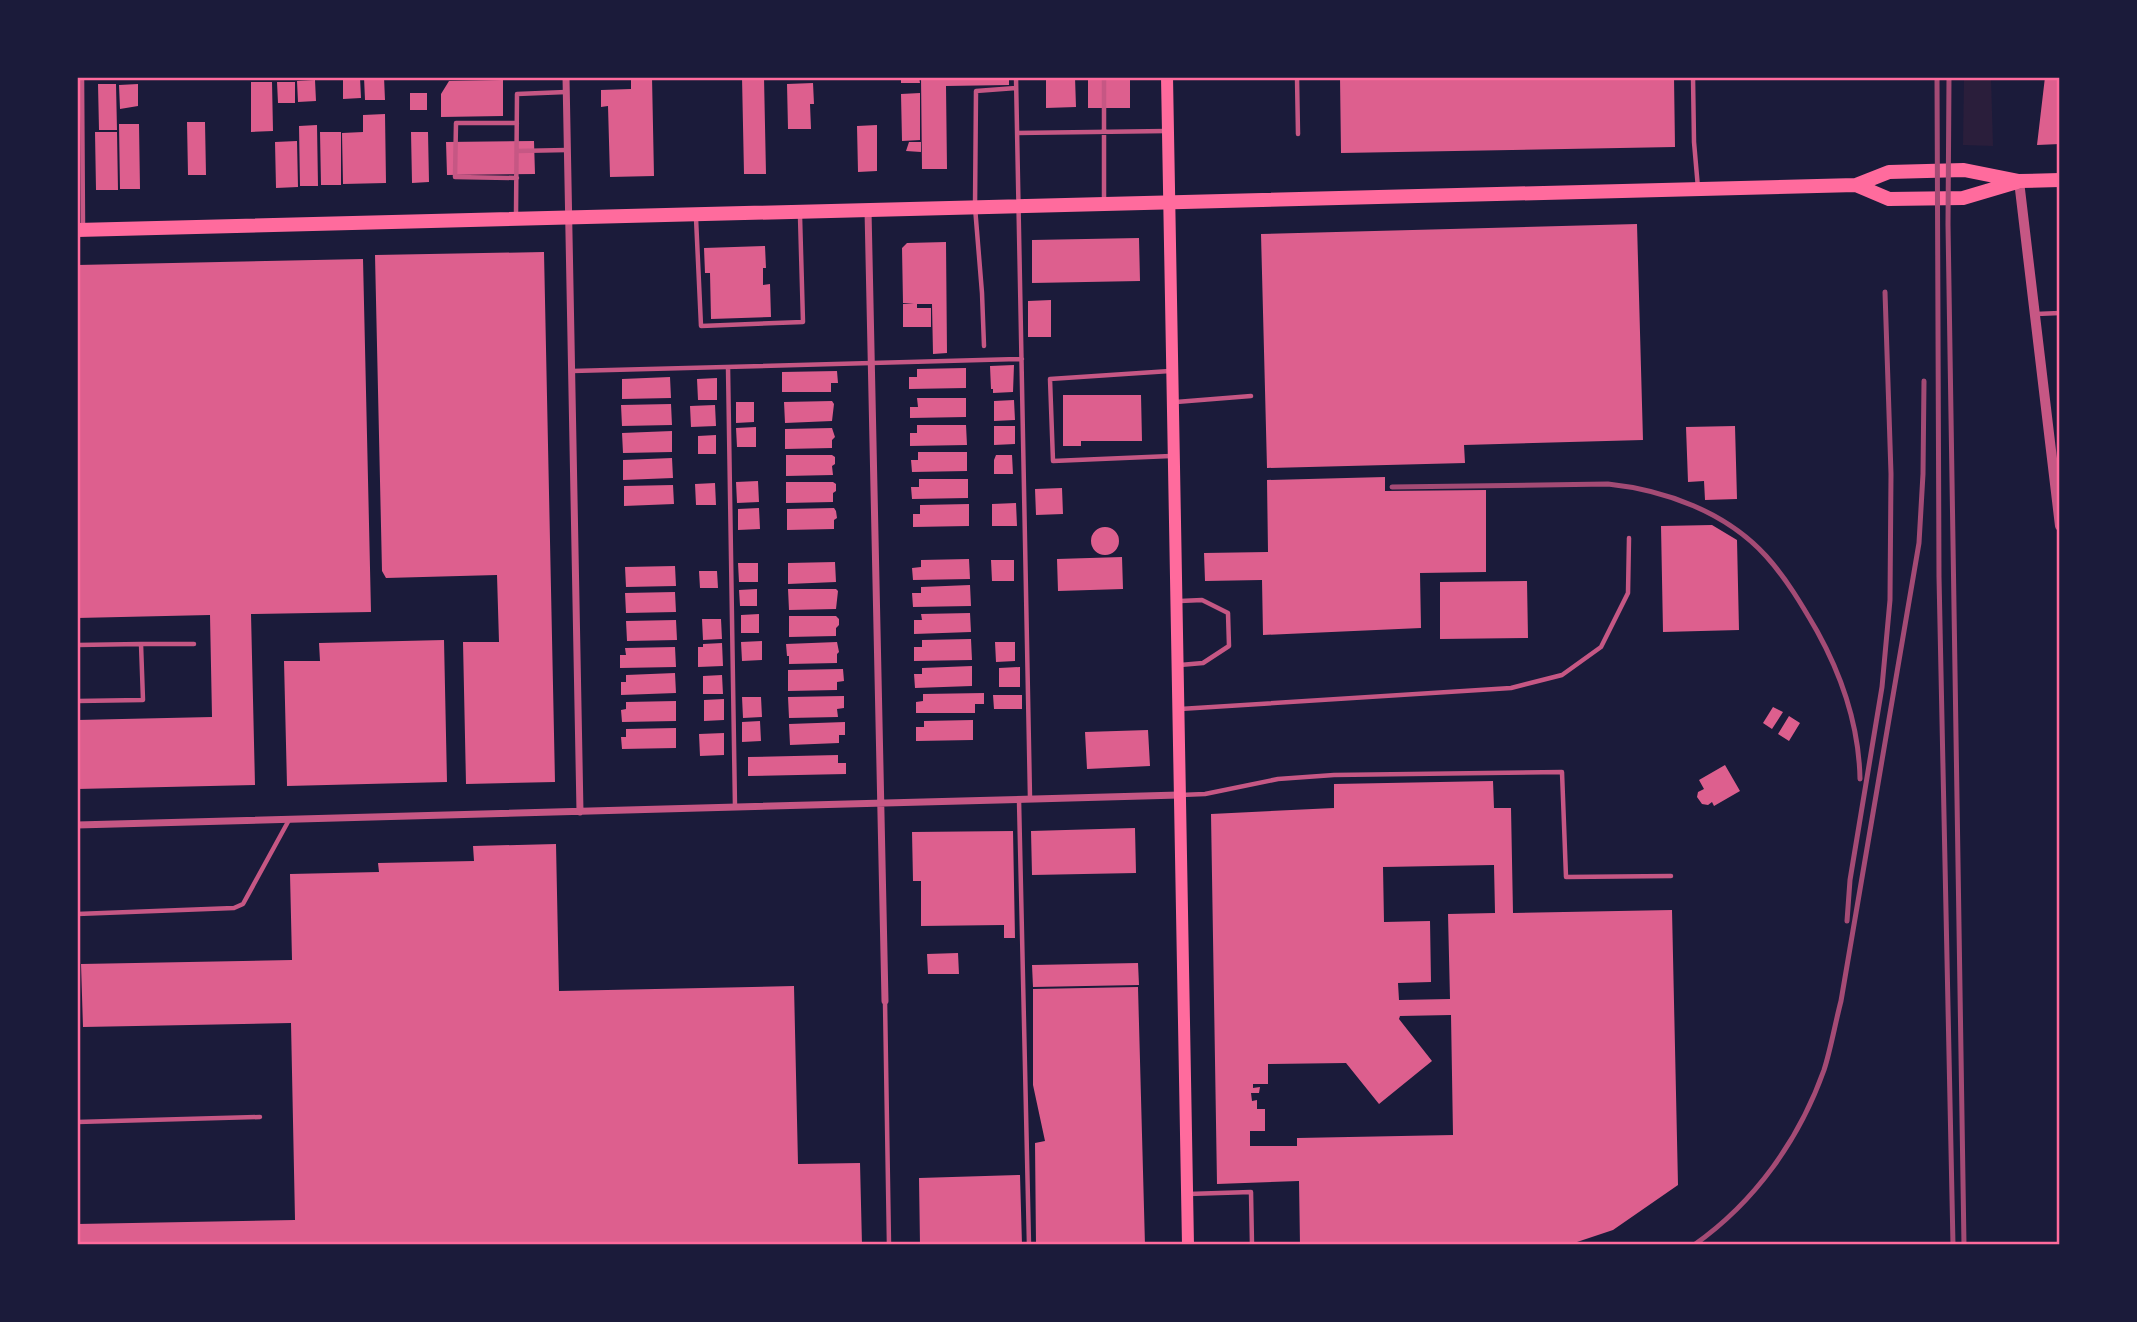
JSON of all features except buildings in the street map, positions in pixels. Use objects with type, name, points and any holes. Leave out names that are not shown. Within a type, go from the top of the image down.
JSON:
[{"type":"main road","points":[[1167,77],[1188,1245]]},
{"type":"main road","points":[[80,230],[1856,185],[1889,172],[1939,170],[1964,170],[2019,181],[2060,180]]},
{"type":"main road","points":[[1856,185],[1889,199],[1964,198],[2019,181]]},
{"type":"street","points":[[566,77],[580,811]]},
{"type":"street","points":[[2019,181],[2060,526]]},
{"type":"street","points":[[868,210],[885,1001]]},
{"type":"street","points":[[77,825],[1179,795]]},
{"type":"lane","points":[[80,230],[82,77]]},
{"type":"lane","points":[[1016,77],[1030,799]]},
{"type":"lane","points":[[1104,77],[1104,204]]},
{"type":"lane","points":[[1297,77],[1298,134]]},
{"type":"lane","points":[[1693,77],[1698,189]]},
{"type":"lane","points":[[984,346],[975,207],[976,91],[1016,88]]},
{"type":"lane","points":[[516,219],[517,94],[566,92]]},
{"type":"lane","points":[[517,123],[456,123],[455,177],[517,178]]},
{"type":"lane","points":[[1017,133],[1168,131]]},
{"type":"lane","points":[[517,151],[567,150]]},
{"type":"lane","points":[[696,214],[701,326],[803,323],[800,212]]},
{"type":"lane","points":[[2035,314],[2060,313]]},
{"type":"lane","points":[[572,371],[1022,359]]},
{"type":"lane","points":[[728,367],[735,807]]},
{"type":"lane","points":[[1171,371],[1050,379],[1053,461],[1173,456]]},
{"type":"lane","points":[[1172,402],[1251,396]]},
{"type":"lane","points":[[1178,709],[1511,688],[1562,675],[1601,647],[1628,593],[1629,538]]},
{"type":"lane","points":[[1175,601],[1202,600],[1228,613],[1229,646],[1203,663],[1177,666]]},
{"type":"lane","points":[[77,701],[143,700],[141,644]]},
{"type":"lane","points":[[77,645],[194,644]]},
{"type":"lane","points":[[1179,795],[1205,794],[1279,779],[1334,775],[1562,772],[1566,877],[1671,876]]},
{"type":"lane","points":[[1019,800],[1029,1245]]},
{"type":"lane","points":[[77,914],[234,908],[243,904],[290,819]]},
{"type":"lane","points":[[885,1001],[889,1245]]},
{"type":"lane","points":[[77,1122],[260,1117]]},
{"type":"lane","points":[[1187,1194],[1251,1192],[1252,1245]]},
{"type":"shaded area","points":[[1964,77],[1991,77],[1993,146],[1963,145]]},
{"type":"railway","points":[[1937,77],[1939,577],[1953,1245]]},
{"type":"railway","points":[[1949,77],[1948,224],[1964,1245]]},
{"type":"railway","points":[[1847,921],[1850,880],[1882,687],[1890,600],[1891,474],[1885,292]]},
{"type":"railway","points":[[1694,1245],[1737,1209],[1772,1168],[1802,1121],[1829,1053],[1841,1001],[1919,543],[1924,381]]},
{"type":"railway","points":[[1392,487],[1608,484],[1672,498],[1713,515],[1732,527],[1766,556],[1806,611],[1826,649],[1848,703],[1857,740],[1860,779]]}]
